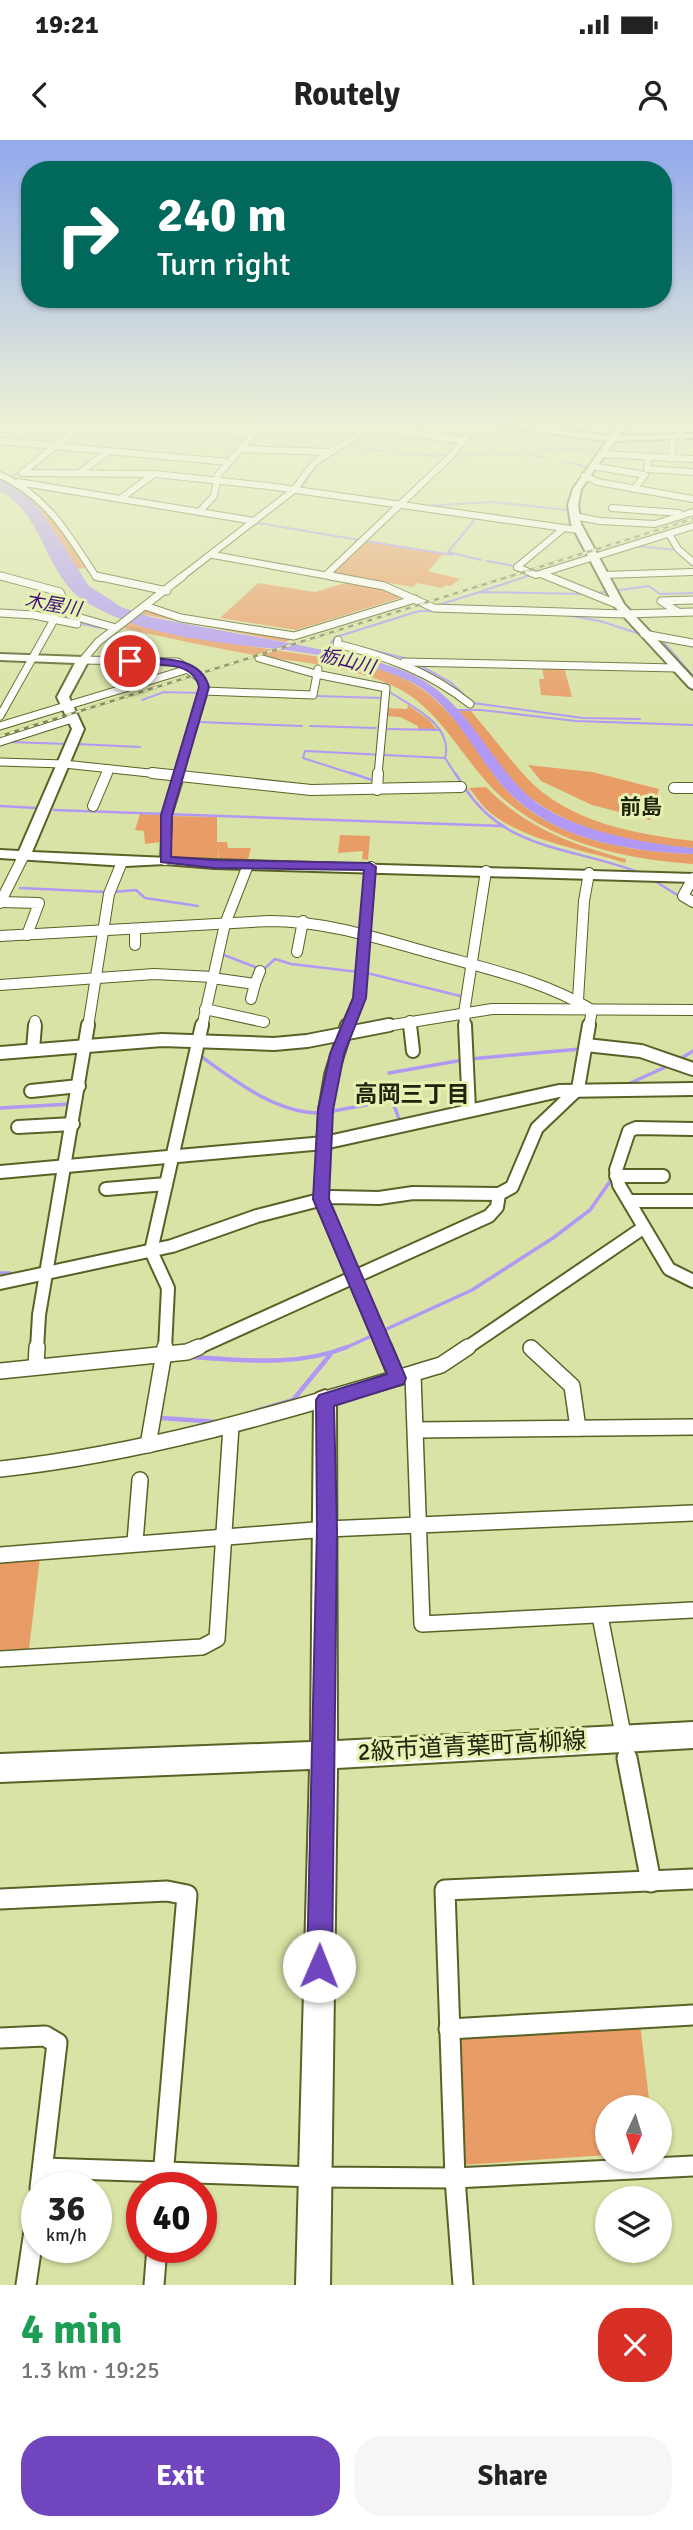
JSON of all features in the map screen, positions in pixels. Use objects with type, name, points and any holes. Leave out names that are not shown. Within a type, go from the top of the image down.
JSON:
[{"type":"street","points":[[60,523],[96,577],[167,591]]},
{"type":"street","points":[[27,934],[39,903],[1,899],[24,855],[78,729],[75,719],[65,706],[65,689],[83,660],[115,629],[251,523]]},
{"type":"street","points":[[326,575],[380,523]]},
{"type":"street","points":[[523,523],[578,530]]},
{"type":"street","points":[[576,523],[622,610],[691,680]]},
{"type":"street","points":[[639,523],[658,523]]},
{"type":"street","points":[[535,574],[669,534],[690,525]]},
{"type":"street","points":[[564,529],[517,566],[591,594],[622,610]]},
{"type":"street","points":[[669,534],[693,536]]},
{"type":"street","points":[[669,534],[678,549],[693,562]]},
{"type":"street","points":[[213,555],[384,586],[432,607],[494,613],[622,610],[693,612]]},
{"type":"street","points":[[603,575],[693,572]]},
{"type":"street","points":[[0,576],[60,592],[70,615]]},
{"type":"street","points":[[143,607],[181,618],[294,636],[415,599]]},
{"type":"street","points":[[679,613],[661,601],[693,600]]},
{"type":"street","points":[[0,612],[70,615],[115,629]]},
{"type":"street","points":[[0,612],[55,618],[115,629]]},
{"type":"street","points":[[27,718],[0,717],[55,618]]},
{"type":"street","points":[[646,636],[693,645]]},
{"type":"street","points":[[337,641],[408,661],[677,668]]},
{"type":"street","points":[[0,657],[178,662],[202,680],[204,691],[167,814],[165,860]]},
{"type":"street","points":[[204,691],[313,695],[316,674],[319,667],[259,658],[316,674],[386,688],[377,788]]},
{"type":"street","points":[[408,661],[435,677],[470,704]]},
{"type":"street","points":[[0,726],[188,669]]},
{"type":"street","points":[[0,742],[75,719]]},
{"type":"street","points":[[0,762],[64,764],[311,790],[461,787]]},
{"type":"street","points":[[93,806],[109,769]]},
{"type":"street","points":[[674,788],[693,788]]},
{"type":"street","points":[[0,854],[122,862],[165,860],[248,865],[654,875],[693,878],[683,896],[693,902]]},
{"type":"street","points":[[36,1367],[39,1315],[73,1124],[109,894],[122,862]]},
{"type":"street","points":[[148,1445],[164,1355],[168,1288],[151,1251],[225,924],[248,865]]},
{"type":"street","points":[[370,867],[359,998],[331,1075],[321,1199],[353,1277],[381,1336],[405,1377],[416,1430],[422,1624],[693,1610]]},
{"type":"street","points":[[469,1109],[464,1013],[486,871]]},
{"type":"street","points":[[578,1000],[583,901],[589,873]]},
{"type":"street","points":[[297,952],[303,921]]},
{"type":"street","points":[[0,936],[303,921],[366,935],[541,983],[578,1000],[592,1010]]},
{"type":"street","points":[[135,929],[135,945]]},
{"type":"street","points":[[251,999],[260,971]]},
{"type":"street","points":[[0,985],[154,974],[213,977],[255,984]]},
{"type":"street","points":[[205,1009],[264,1022]]},
{"type":"street","points":[[0,1053],[198,1040],[274,1044],[492,1009],[693,1010]]},
{"type":"street","points":[[0,1283],[151,1251],[257,1216],[331,1197],[379,1198],[413,1193],[499,1194],[512,1187],[537,1128],[578,1089],[592,1010]]},
{"type":"street","points":[[33,1050],[35,1021]]},
{"type":"street","points":[[410,1021],[413,1051]]},
{"type":"street","points":[[586,1045],[622,1045],[685,1063]]},
{"type":"street","points":[[31,1091],[79,1086]]},
{"type":"street","points":[[0,1172],[324,1143],[469,1109],[578,1089],[693,1089]]},
{"type":"street","points":[[18,1127],[73,1124]]},
{"type":"street","points":[[693,1129],[636,1128],[629,1131],[616,1170],[616,1176],[643,1228],[669,1269],[693,1281]]},
{"type":"street","points":[[616,1176],[663,1176]]},
{"type":"street","points":[[106,1189],[166,1184]]},
{"type":"street","points":[[0,1371],[187,1352],[489,1216],[497,1207],[499,1194]]},
{"type":"street","points":[[629,1200],[693,1201]]},
{"type":"street","points":[[0,1469],[56,1463],[231,1426],[442,1365],[643,1228]]},
{"type":"street","points":[[531,1348],[572,1386],[578,1428]]},
{"type":"street","points":[[313,2285],[324,1755],[327,1529],[325,1400]]},
{"type":"street","points":[[0,1659],[202,1647],[217,1639],[231,1426]]},
{"type":"street","points":[[416,1430],[693,1427]]},
{"type":"street","points":[[135,1542],[141,1480]]},
{"type":"street","points":[[0,1555],[135,1542],[327,1529],[693,1513]]},
{"type":"street","points":[[600,1616],[651,1882]]},
{"type":"street","name":"2級市道青葉町高柳線","points":[[0,1768],[324,1755],[693,1735]]},
{"type":"street","points":[[463,2285],[455,2178],[445,1890],[693,1879]]},
{"type":"street","points":[[0,1899],[167,1891],[187,1895],[164,2172]]},
{"type":"street","points":[[449,2029],[693,2015]]},
{"type":"street","points":[[0,2038],[45,2036],[57,2043],[43,2172]]},
{"type":"street","points":[[217,2179],[455,2178],[693,2166]]},
{"type":"street","points":[[26,2285],[29,2263]]},
{"type":"street","points":[[154,2285],[156,2263]]},
{"type":"shaded area","points":[[32,523],[49,523],[88,585],[121,607],[151,617],[363,658],[411,674],[429,684],[458,710],[507,773],[536,802],[555,814],[601,832],[693,848],[693,854],[610,844],[557,826],[533,813],[493,774],[446,710],[423,689],[409,681],[370,666],[329,657],[163,632],[124,620],[86,602],[72,591],[62,577]]},
{"type":"shaded area","points":[[49,523],[56,523],[85,568],[78,569]]},
{"type":"shaded area","points":[[366,542],[443,554],[428,571],[460,579],[451,586],[442,588],[417,583],[413,587],[333,573]]},
{"type":"shaded area","points":[[349,582],[381,588],[400,598],[296,630],[220,618],[258,583],[315,592]]},
{"type":"shaded area","points":[[148,609],[296,638],[285,642],[141,614]]},
{"type":"shaded area","points":[[131,622],[212,640],[354,663],[398,676],[437,701],[467,736],[493,774],[533,813],[557,826],[610,844],[693,854],[693,864],[612,852],[560,835],[536,822],[493,789],[429,712],[403,691],[386,683],[330,667],[238,652],[123,628]]},
{"type":"shaded area","points":[[542,666],[564,667],[572,697],[541,695],[539,679],[544,679]]},
{"type":"shaded area","points":[[408,705],[429,720],[437,730],[418,729],[418,726],[400,717],[386,716],[386,708],[407,709]]},
{"type":"shaded area","points":[[470,710],[525,776],[561,805],[581,815],[625,829],[693,841],[693,848],[648,843],[603,833],[540,805],[514,783],[459,711]]},
{"type":"shaded area","points":[[528,765],[592,772],[659,789],[650,820],[592,805],[541,781]]},
{"type":"shaded area","points":[[486,787],[533,824],[569,841],[626,859],[625,863],[552,843],[516,829],[486,809],[469,788]]},
{"type":"shaded area","points":[[140,814],[164,815],[161,842],[145,844],[144,831],[135,830]]},
{"type":"shaded area","points":[[172,816],[217,817],[217,842],[227,842],[228,848],[251,848],[248,859],[219,861],[218,847],[218,862],[168,857]]},
{"type":"shaded area","points":[[340,835],[370,836],[368,860],[362,859],[363,851],[338,853]]},
{"type":"shaded area","points":[[40,1557],[29,1649],[0,1650],[0,1560]]},
{"type":"shaded area","points":[[640,2024],[649,2095],[595,2095],[595,2156],[462,2165],[458,2039]]},
{"type":"waterway","points":[[259,523],[359,540]]},
{"type":"waterway","points":[[472,523],[448,552],[481,560]]},
{"type":"waterway","points":[[366,541],[452,555]]},
{"type":"waterway","points":[[634,546],[678,550]]},
{"type":"waterway","points":[[487,561],[514,566]]},
{"type":"waterway","points":[[482,591],[531,575]]},
{"type":"waterway","points":[[597,593],[649,586],[660,594],[693,593]]},
{"type":"waterway","points":[[435,606],[480,592],[586,594]]},
{"type":"waterway","name":"栃山川","points":[[322,653],[336,637],[419,611],[436,611]]},
{"type":"waterway","points":[[566,615],[600,621],[643,635]]},
{"type":"waterway","name":"木屋川","points":[[78,623],[100,628]]},
{"type":"waterway","points":[[661,639],[693,676]]},
{"type":"waterway","name":"栃山川","points":[[344,643],[408,659]]},
{"type":"waterway","points":[[417,664],[450,682],[473,703],[583,718],[640,719]]},
{"type":"waterway","points":[[388,691],[419,710],[437,726],[446,746],[445,758]]},
{"type":"waterway","points":[[142,700],[164,692],[201,693]]},
{"type":"waterway","points":[[315,696],[382,698]]},
{"type":"waterway","points":[[454,710],[481,710],[576,721],[693,725]]},
{"type":"waterway","points":[[199,722],[302,726]]},
{"type":"waterway","points":[[310,726],[376,728]]},
{"type":"waterway","points":[[388,729],[439,730]]},
{"type":"waterway","points":[[10,742],[68,744]]},
{"type":"waterway","points":[[76,744],[140,747]]},
{"type":"waterway","points":[[356,775],[303,758],[305,751],[445,758]]},
{"type":"waterway","points":[[445,758],[456,775]]},
{"type":"waterway","points":[[351,773],[375,781]]},
{"type":"waterway","points":[[455,773],[463,785]]},
{"type":"waterway","points":[[465,788],[482,809],[503,826]]},
{"type":"waterway","points":[[0,806],[37,808]]},
{"type":"waterway","points":[[54,810],[503,826]]},
{"type":"waterway","points":[[503,826],[522,837],[545,845],[643,874]]},
{"type":"waterway","points":[[650,878],[682,898]]},
{"type":"waterway","points":[[20,888],[106,892]]},
{"type":"waterway","points":[[113,892],[136,890],[145,898],[198,906]]},
{"type":"waterway","points":[[224,955],[263,970],[275,959],[291,964],[367,973],[460,996]]},
{"type":"waterway","points":[[470,1059],[580,1049]]},
{"type":"waterway","points":[[680,1059],[693,1051]]},
{"type":"waterway","points":[[199,1055],[271,1101],[303,1112],[320,1113]]},
{"type":"waterway","points":[[389,1073],[463,1060]]},
{"type":"waterway","points":[[626,1085],[670,1065]]},
{"type":"waterway","points":[[328,1112],[392,1100],[399,1119]]},
{"type":"waterway","points":[[0,1108],[71,1104]]},
{"type":"waterway","points":[[343,1349],[472,1290],[553,1238],[590,1210],[611,1180]]},
{"type":"waterway","points":[[0,1273],[10,1273],[12,1276]]},
{"type":"waterway","points":[[191,1357],[290,1360],[347,1347]]},
{"type":"waterway","points":[[256,1411],[293,1400],[330,1355]]},
{"type":"waterway","points":[[161,1418],[218,1422]]},
{"type":"railway","points":[[0,736],[680,523]]},
{"type":"district","name":"前島","points":[[641,807]]},
{"type":"district","name":"高岡三丁目","points":[[412,1094]]},
{"type":"route","points":[[130,661],[181,663],[202,679],[204,687],[167,815],[165,860],[214,864],[370,867],[359,998],[337,1054],[325,1110],[321,1199],[397,1378],[325,1400],[327,1529],[319,1966]]}]
